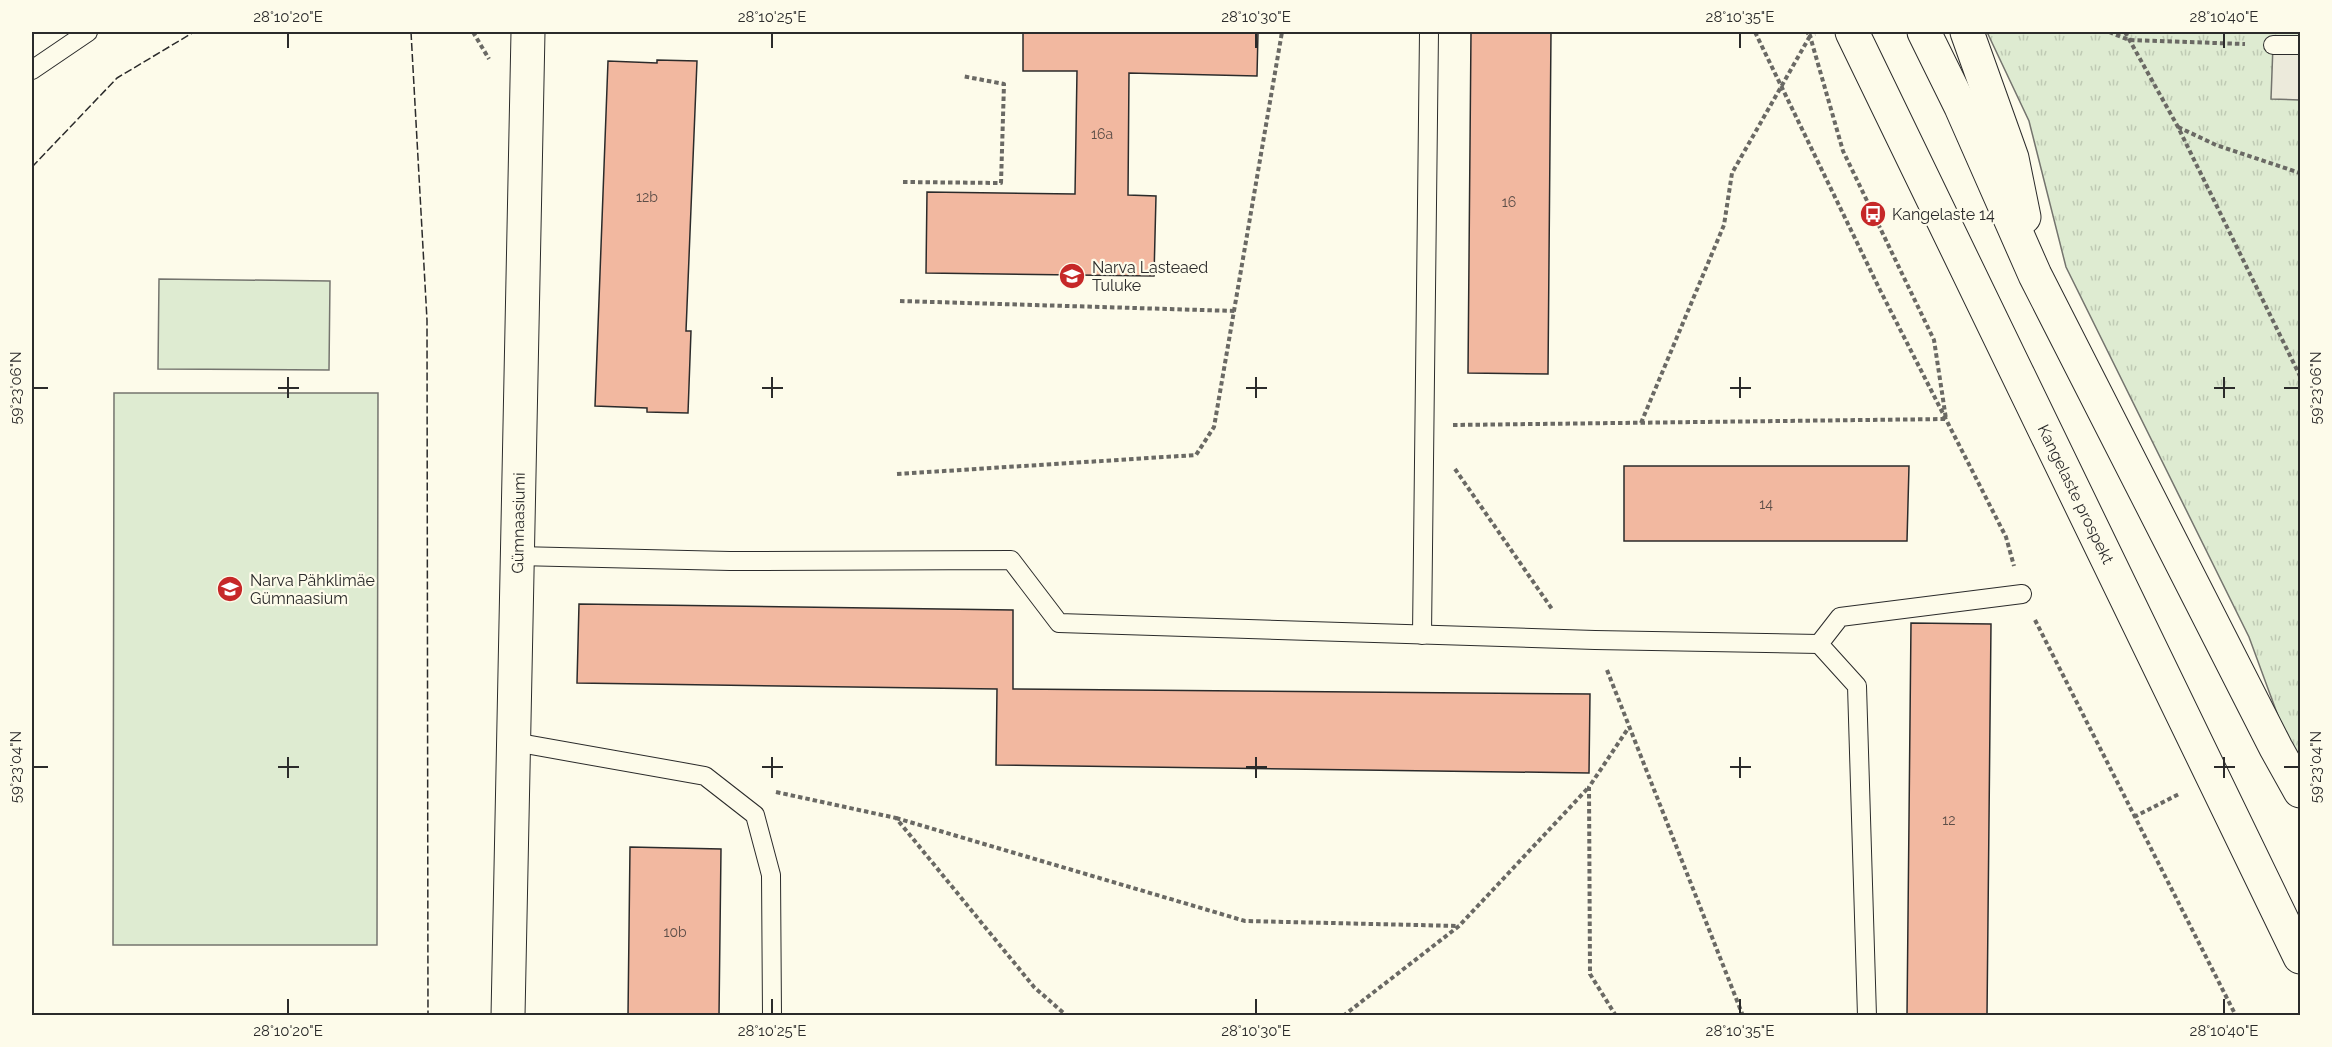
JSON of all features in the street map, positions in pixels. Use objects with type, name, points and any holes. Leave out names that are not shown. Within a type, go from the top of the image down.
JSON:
[{"type":"main road","name":"Gümnaasiumi","points":[[508,1016],[528,32]]},
{"type":"main road","name":"Kangelaste prospekt","points":[[1852,32],[2301,957]]},
{"type":"main road","points":[[1924,32],[1961,107],[2035,275],[2276,748],[2301,791]]},
{"type":"main road","points":[[1967,32],[2012,158],[2035,275]]},
{"type":"lane","points":[[32,70],[88,32]]},
{"type":"lane","points":[[1422,635],[1430,32]]},
{"type":"lane","points":[[2273,45],[2301,45]]},
{"type":"lane","points":[[517,556],[730,561],[1011,560],[1059,623],[1595,640],[1819,644],[1857,686],[1867,1016]]},
{"type":"lane","points":[[1819,644],[1840,616],[2022,594]]},
{"type":"lane","points":[[514,742],[705,776],[755,815],[771,875],[772,1016]]},
{"type":"path","points":[[897,474],[1196,455],[1214,427],[1282,32]]},
{"type":"path","points":[[1755,32],[1880,290],[2006,537],[2022,594],[2236,1016]]},
{"type":"path","points":[[1807,32],[1844,151],[1934,340],[1946,419]]},
{"type":"path","points":[[2109,32],[2129,40],[2273,45]]},
{"type":"path","points":[[2125,32],[2178,127],[2301,376]]},
{"type":"path","points":[[1641,423],[1724,225],[1732,173],[1810,36]]},
{"type":"path","points":[[903,182],[1001,183],[1004,84],[962,76]]},
{"type":"path","points":[[2178,127],[2216,145],[2301,173]]},
{"type":"path","points":[[900,301],[1235,310]]},
{"type":"path","points":[[1425,425],[1946,419]]},
{"type":"path","points":[[1425,425],[1556,614],[1595,640],[1743,1016]]},
{"type":"path","points":[[1343,1016],[1459,926],[1589,787],[1629,727]]},
{"type":"path","points":[[1589,787],[1590,974],[1616,1016]]},
{"type":"path","points":[[772,791],[896,818],[1245,921],[1459,926]]},
{"type":"path","points":[[2134,817],[2182,793]]},
{"type":"path","points":[[896,818],[1034,987],[1067,1016]]},
{"type":"green space","points":[[1987,32],[2300,32],[2300,764],[2281,724],[2249,637],[2066,267],[2029,121]]},
{"type":"green space","points":[[159,279],[330,281],[329,370],[158,369]]},
{"type":"green space","points":[[114,393],[378,393],[377,945],[113,945]]},
{"type":"shaded area","points":[[2273,45],[2300,45],[2300,100],[2271,99]]},
{"type":"building","points":[[1023,32],[1258,32],[1257,76],[1129,73],[1128,195],[1156,196],[1154,276],[926,273],[927,192],[1075,194],[1077,71],[1023,71]]},
{"type":"building","points":[[1471,32],[1551,32],[1548,374],[1468,373]]},
{"type":"building","points":[[657,60],[697,61],[686,331],[691,331],[688,413],[647,412],[647,408],[595,406],[608,61],[657,63]]},
{"type":"building","points":[[1624,466],[1909,466],[1907,541],[1624,541]]},
{"type":"building","points":[[579,604],[1013,610],[1013,689],[1590,694],[1589,773],[996,765],[997,689],[577,683]]},
{"type":"building","points":[[1911,623],[1991,624],[1987,1016],[1907,1016]]},
{"type":"building","points":[[630,847],[721,849],[719,1016],[628,1016]]},
{"type":"fence","points":[[32,167],[117,78],[194,32]]},
{"type":"fence","points":[[411,32],[427,320],[428,1016]]},
{"type":"place","name":"Kangelaste 14","points":[[1873,214]]},
{"type":"place","name":"Narva Lasteaed Tuluke","points":[[1072,276]]},
{"type":"place","name":"Narva Pähklimäe Gümnaasium","points":[[230,589]]}]
